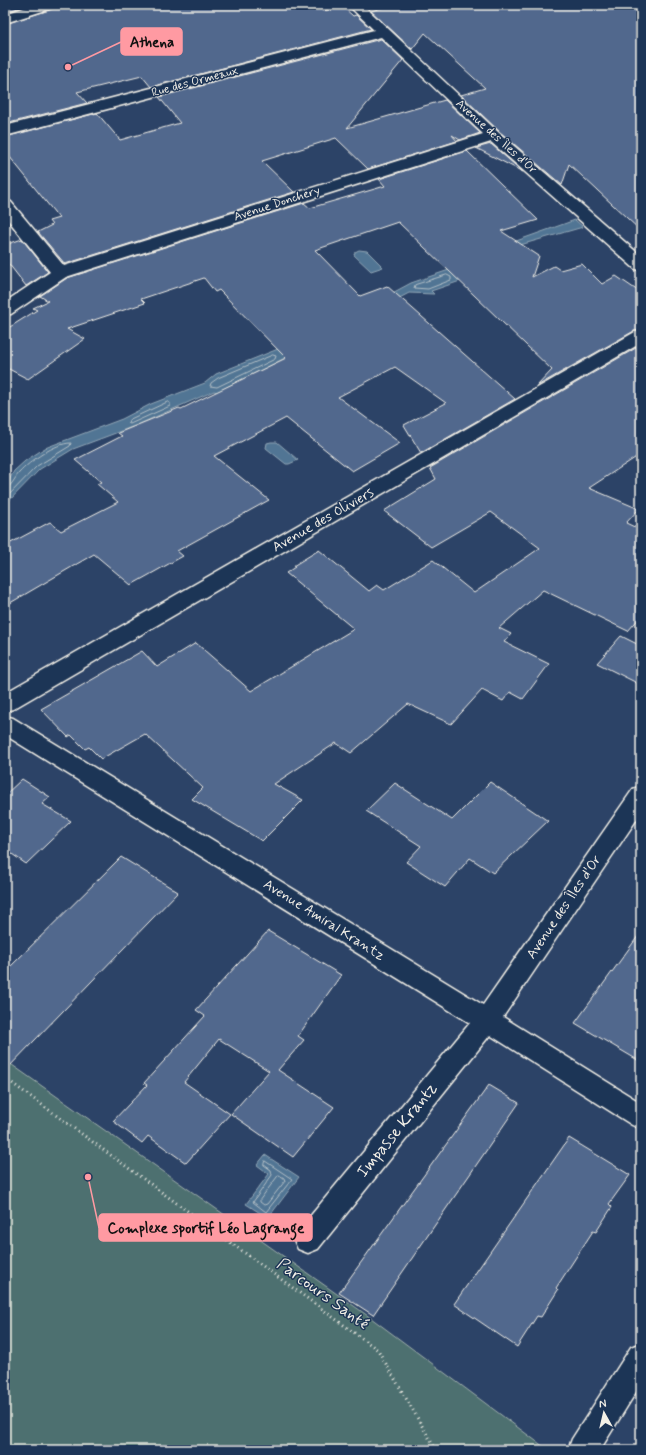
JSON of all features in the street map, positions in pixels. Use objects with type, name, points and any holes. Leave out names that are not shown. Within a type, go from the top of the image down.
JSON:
[{"type":"street","points":[[5,19],[47,5]]},
{"type":"street","name":"Avenue des Îles d'Or","points":[[355,5],[494,136],[641,265]]},
{"type":"street","name":"Rue des Ormeaux","points":[[5,131],[384,32]]},
{"type":"street","name":"Avenue Donchery","points":[[5,310],[60,273],[494,136]]},
{"type":"street","points":[[5,205],[60,273]]},
{"type":"street","name":"Avenue des Oliviers","points":[[5,703],[641,336]]},
{"type":"street","name":"Avenue Amiral Krantz","points":[[5,724],[487,1020],[641,1117]]},
{"type":"street","name":"Avenue des Îles d'Or","points":[[487,1020],[641,795]]},
{"type":"street","name":"Impasse Krantz","points":[[308,1240],[487,1020]]},
{"type":"street","points":[[583,1450],[641,1357]]},
{"type":"path","name":"Parcours Santé","points":[[5,1078],[378,1350],[436,1450]]},
{"type":"green space","points":[[5,1060],[371,1318],[544,1447],[542,1450],[5,1450]]},
{"type":"water","points":[[575,220],[583,227],[520,245],[469,278],[431,291],[434,294],[409,293],[217,392],[214,391],[137,425],[73,449],[40,469],[5,505],[5,487],[14,471],[25,461],[45,448],[122,419],[151,404],[205,383],[216,374],[278,349],[305,340],[411,283],[449,270],[505,245]]},
{"type":"water","points":[[359,250],[367,251],[383,267],[371,271],[354,255],[355,252]]},
{"type":"water","points":[[277,442],[298,460],[286,464],[266,448],[267,443]]},
{"type":"water","points":[[265,1155],[299,1177],[268,1218],[246,1204],[269,1174],[257,1165]]},
{"type":"building","points":[[5,5],[28,5],[5,12]]},
{"type":"building","points":[[55,5],[317,5],[323,11],[342,6],[353,16],[356,15],[371,29],[151,87],[142,76],[77,92],[87,103],[5,124],[5,24],[52,9]]},
{"type":"building","points":[[392,5],[641,5],[641,231],[569,164],[562,185],[500,132],[461,95],[485,88],[425,33],[412,49],[371,11]]},
{"type":"building","points":[[381,39],[403,60],[347,128],[445,100],[480,133],[460,140],[452,135],[457,141],[368,169],[336,138],[262,161],[294,192],[65,264],[38,232],[52,225],[49,221],[59,218],[5,151],[5,137],[97,113],[120,140],[180,123],[159,97]]},
{"type":"building","points":[[491,144],[523,172],[476,148]]},
{"type":"building","points":[[467,151],[538,220],[501,231],[539,256],[532,277],[554,266],[560,270],[582,264],[602,284],[616,276],[641,293],[641,330],[634,331],[537,386],[552,370],[398,222],[315,250],[360,296],[387,286],[515,399],[421,453],[404,425],[446,403],[395,367],[338,397],[400,443],[352,471],[286,418],[214,456],[269,500],[177,551],[183,556],[131,585],[94,554],[5,606],[5,546],[50,522],[61,531],[118,502],[97,484],[101,482],[75,460],[122,436],[118,433],[179,408],[181,409],[286,358],[219,290],[215,292],[204,278],[141,299],[145,303],[67,329],[85,339],[28,379],[5,367],[5,330],[37,310],[33,308],[48,301],[40,296],[67,278],[304,203],[310,208],[385,186],[379,179]]},
{"type":"building","points":[[22,239],[48,272],[26,286],[5,259],[5,245]]},
{"type":"building","points":[[641,345],[641,454],[589,488],[639,509],[626,523],[641,530],[641,616],[628,631],[543,590],[499,628],[511,634],[504,642],[549,664],[523,699],[510,692],[503,701],[482,690],[451,724],[408,704],[351,753],[336,743],[274,784],[303,800],[262,841],[192,799],[203,788],[145,734],[101,759],[89,747],[85,749],[71,735],[68,737],[41,709],[142,651],[157,667],[196,643],[251,691],[354,629],[286,573],[295,567],[293,566],[319,550],[369,591],[377,585],[384,590],[433,560],[474,593],[540,548],[491,512],[431,547],[384,511],[436,479],[430,468]]},
{"type":"building","points":[[621,636],[641,646],[641,685],[597,663]]},
{"type":"building","points":[[22,779],[50,797],[42,804],[71,821],[26,864],[5,849],[5,795]]},
{"type":"building","points":[[490,782],[548,821],[493,873],[470,858],[445,887],[406,862],[421,846],[366,811],[395,783],[452,820]]},
{"type":"building","points":[[121,857],[178,892],[5,1071],[5,972]]},
{"type":"building","points":[[268,931],[341,975],[298,1036],[304,1040],[278,1070],[334,1107],[293,1157],[231,1114],[269,1071],[219,1039],[184,1082],[230,1114],[186,1163],[148,1136],[142,1143],[113,1121],[147,1085],[144,1083],[205,1016],[196,1010]]},
{"type":"building","points":[[641,932],[641,1062],[575,1023]]},
{"type":"building","points":[[489,1085],[519,1103],[373,1315],[339,1293]]},
{"type":"building","points":[[569,1138],[630,1175],[609,1204],[612,1207],[596,1232],[593,1231],[556,1288],[558,1290],[541,1317],[537,1316],[517,1347],[454,1304]]},
{"type":"place","name":"Athena","points":[[68,67]]},
{"type":"place","name":"Complexe sportif Léo Lagrange","points":[[88,1177]]}]
